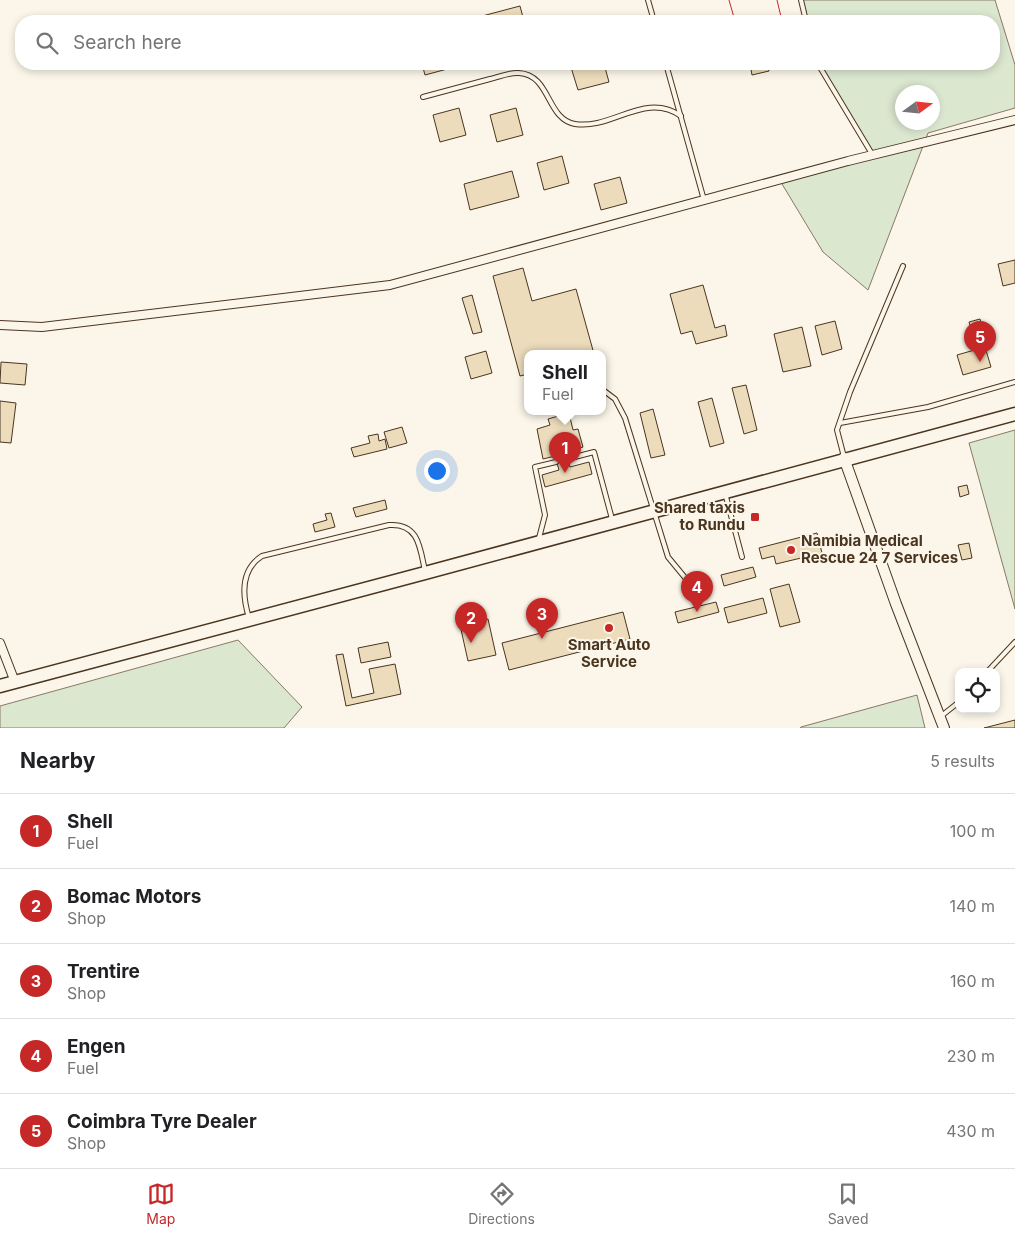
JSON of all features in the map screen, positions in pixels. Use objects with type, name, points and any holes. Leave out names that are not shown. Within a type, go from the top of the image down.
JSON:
[{"type":"highway","points":[[0,686],[538,543],[844,458],[1015,414]]},
{"type":"street","points":[[0,325],[42,327],[390,285],[873,155],[1015,120]]},
{"type":"street","points":[[844,458],[943,728]]},
{"type":"street","points":[[0,643],[15,682]]},
{"type":"lane","points":[[648,0],[652,15]]},
{"type":"lane","points":[[801,0],[805,15]]},
{"type":"lane","points":[[668,70],[704,200]]},
{"type":"lane","points":[[822,70],[873,155]]},
{"type":"lane","points":[[423,97],[518,73],[534,77],[544,88],[560,117],[569,123],[590,124],[643,109],[657,107],[670,108],[681,116]]},
{"type":"lane","points":[[844,458],[837,430],[850,392],[903,266]]},
{"type":"lane","points":[[840,423],[928,407],[1015,382]]},
{"type":"lane","points":[[606,392],[616,399],[625,418],[668,557],[688,580],[697,600]]},
{"type":"lane","points":[[567,459],[594,452],[612,521]]},
{"type":"lane","points":[[538,543],[544,526],[545,515],[535,468],[556,462]]},
{"type":"lane","points":[[724,491],[742,557]]},
{"type":"lane","points":[[250,619],[243,599],[247,573],[253,562],[262,556],[389,525],[402,524],[410,528],[415,536],[426,573]]},
{"type":"lane","points":[[991,668],[1015,642]]},
{"type":"lane","points":[[940,716],[955,705]]},
{"type":"green space","points":[[801,0],[995,0],[1000,15],[805,15]]},
{"type":"green space","points":[[1000,16],[1015,65],[1015,108],[940,130],[940,85],[895,85],[895,130],[938,130],[928,133],[868,290],[823,252],[779,179],[873,155],[822,70],[1000,70]]},
{"type":"green space","points":[[1015,430],[1015,609],[969,443]]},
{"type":"green space","points":[[238,640],[302,707],[284,728],[0,728],[0,706]]},
{"type":"green space","points":[[917,695],[925,728],[800,728],[801,727]]},
{"type":"building","points":[[520,6],[522,15],[486,15]]},
{"type":"building","points":[[424,70],[444,70],[425,75]]},
{"type":"building","points":[[572,70],[606,70],[609,82],[578,90]]},
{"type":"building","points":[[751,70],[769,71],[752,75]]},
{"type":"building","points":[[459,108],[466,135],[440,142],[433,115]]},
{"type":"building","points":[[516,108],[523,135],[497,142],[490,115]]},
{"type":"building","points":[[562,156],[569,183],[544,190],[537,163]]},
{"type":"building","points":[[512,171],[519,197],[470,210],[464,184]]},
{"type":"building","points":[[620,177],[627,203],[601,210],[594,184]]},
{"type":"building","points":[[1015,260],[1015,283],[1003,286],[998,264]]},
{"type":"building","points":[[523,268],[532,301],[576,289],[593,350],[524,350],[524,375],[520,376],[493,276]]},
{"type":"building","points":[[703,285],[715,328],[725,325],[727,336],[696,344],[692,331],[681,334],[670,294]]},
{"type":"building","points":[[472,295],[482,332],[473,334],[462,298]]},
{"type":"building","points":[[980,319],[986,339],[975,342],[969,322]]},
{"type":"building","points":[[835,321],[842,349],[822,355],[815,326]]},
{"type":"building","points":[[802,327],[811,366],[783,372],[774,334]]},
{"type":"building","points":[[985,347],[991,367],[963,375],[957,355]]},
{"type":"building","points":[[486,351],[492,373],[471,379],[465,357]]},
{"type":"building","points":[[1,362],[27,364],[25,385],[0,383]]},
{"type":"building","points":[[746,385],[757,430],[744,434],[732,388]]},
{"type":"building","points":[[712,398],[724,443],[710,447],[698,402]]},
{"type":"building","points":[[0,401],[16,403],[11,443],[0,442]]},
{"type":"building","points":[[653,409],[665,455],[651,458],[640,413]]},
{"type":"building","points":[[569,415],[573,430],[578,429],[583,447],[565,452],[570,467],[589,462],[592,474],[545,487],[542,475],[559,470],[555,456],[543,459],[537,429],[550,425],[548,419]]},
{"type":"building","points":[[402,427],[407,443],[389,448],[384,432]]},
{"type":"building","points":[[378,434],[379,441],[385,439],[387,449],[354,457],[351,448],[370,443],[368,436]]},
{"type":"building","points":[[967,485],[969,494],[960,497],[958,487]]},
{"type":"building","points":[[385,500],[387,509],[356,517],[353,508]]},
{"type":"building","points":[[331,513],[335,527],[315,532],[313,524],[327,520],[325,514]]},
{"type":"building","name":"Namibia Medical Rescue 24 7 Services","points":[[817,533],[822,553],[776,564],[774,556],[762,559],[759,548]]},
{"type":"building","points":[[969,543],[972,558],[962,560],[958,545]]},
{"type":"building","points":[[753,567],[756,577],[724,586],[721,575]]},
{"type":"building","points":[[789,584],[800,622],[780,627],[770,589]]},
{"type":"building","points":[[763,598],[767,613],[728,623],[724,608]]},
{"type":"building","points":[[716,602],[719,612],[678,623],[675,612]]},
{"type":"building","points":[[623,612],[630,639],[509,670],[502,643]]},
{"type":"building","points":[[488,619],[496,655],[468,661],[460,625]]},
{"type":"building","points":[[388,642],[391,657],[361,663],[358,648]]},
{"type":"building","points":[[343,654],[352,698],[374,693],[369,669],[395,664],[401,694],[346,706],[336,655]]},
{"type":"building","points":[[1015,720],[1015,728],[984,728]]},
{"type":"power","points":[[729,0],[733,15]]},
{"type":"power","points":[[777,0],[781,15]]},
{"type":"place","name":"Coimbra Tyre Dealer","points":[[980,362]]},
{"type":"place","name":"Shell","points":[[565,473]]},
{"type":"place","name":"Shared taxis to Rundu","points":[[755,517]]},
{"type":"place","name":"Namibia Medical Rescue 24 7 Services","points":[[791,550]]},
{"type":"place","name":"Engen","points":[[697,612]]},
{"type":"place","name":"Smart Auto Service","points":[[609,628]]},
{"type":"place","name":"Trentire","points":[[542,639]]},
{"type":"place","name":"Bomac Motors","points":[[471,643]]}]
